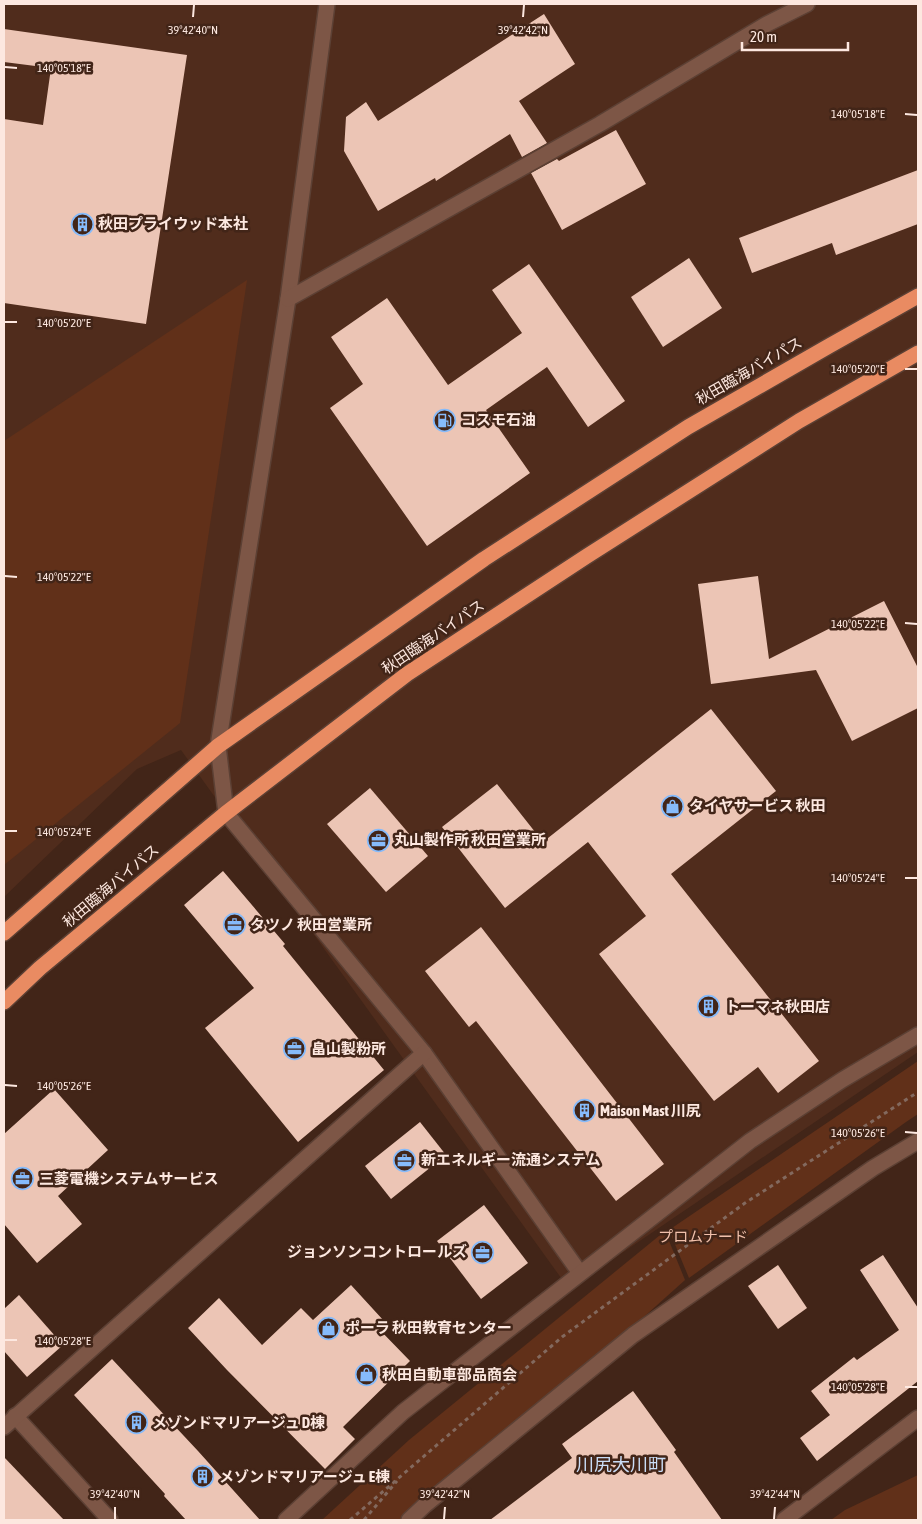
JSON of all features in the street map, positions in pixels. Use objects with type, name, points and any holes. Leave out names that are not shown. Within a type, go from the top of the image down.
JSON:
[{"type":"highway","name":"秋田臨海バイパス","points":[[4,933],[218,746],[484,559],[688,427],[918,296]]},
{"type":"highway","name":"秋田臨海バイパス","points":[[4,1002],[40,968],[226,813],[407,674],[587,556],[799,421],[918,354]]},
{"type":"street","points":[[327,4],[288,299],[218,746],[226,813],[424,1053],[580,1273]]},
{"type":"street","points":[[288,299],[600,124],[767,24],[806,4]]},
{"type":"street","points":[[286,1520],[403,1412],[750,1141],[842,1080],[918,1035]]},
{"type":"street","points":[[4,1427],[424,1053]]},
{"type":"street","points":[[409,1520],[633,1335],[874,1168],[918,1141]]},
{"type":"street","points":[[15,1416],[110,1520]]},
{"type":"street","points":[[784,1520],[918,1418]]},
{"type":"path","points":[[350,1520],[562,1337],[745,1203],[918,1092]]},
{"type":"path","points":[[364,1520],[404,1473]]},
{"type":"shaded area","points":[[4,4],[918,4],[918,1052],[569,1289],[181,750],[137,769],[4,897]]},
{"type":"green space","points":[[247,280],[180,723],[4,865],[4,441]]},
{"type":"green space","name":"プロムナード","points":[[918,1061],[918,1114],[689,1278],[669,1230]]},
{"type":"green space","name":"プロムナード","points":[[665,1231],[685,1280],[418,1520],[322,1520],[409,1440]]},
{"type":"green space","points":[[918,1475],[918,1520],[831,1520],[845,1510]]},
{"type":"building","points":[[544,14],[575,64],[519,101],[547,143],[522,157],[510,134],[436,181],[435,178],[378,211],[344,151],[346,117],[366,102],[378,121]]},
{"type":"building","name":"秋田プライウッド本社","points":[[4,29],[187,55],[146,324],[4,303],[4,119],[43,125],[51,68],[4,62]]},
{"type":"building","points":[[616,130],[646,184],[562,230],[531,173],[557,159],[559,161]]},
{"type":"building","points":[[918,170],[918,224],[836,255],[832,243],[752,273],[739,238]]},
{"type":"building","points":[[689,258],[722,308],[663,347],[631,297]]},
{"type":"building","points":[[529,264],[625,401],[588,427],[547,367],[486,410],[530,473],[427,546],[330,408],[363,384],[331,337],[387,298],[448,385],[522,333],[492,290]]},
{"type":"building","points":[[758,576],[769,659],[884,601],[918,668],[918,708],[852,741],[816,670],[711,684],[698,584]]},
{"type":"building","points":[[711,709],[776,791],[671,874],[819,1061],[778,1093],[758,1067],[714,1101],[599,954],[646,916],[588,842],[505,908],[442,827],[497,784],[543,842]]},
{"type":"building","name":"丸山製作所 秋田営業所","points":[[370,788],[428,856],[386,892],[327,824]]},
{"type":"building","name":"畠山製粉所","points":[[223,871],[285,944],[283,946],[384,1070],[298,1142],[205,1028],[254,988],[184,905]]},
{"type":"building","points":[[481,927],[664,1164],[616,1201],[476,1021],[469,1027],[425,971]]},
{"type":"building","points":[[54,1089],[108,1150],[58,1196],[82,1224],[37,1263],[4,1224],[4,1134]]},
{"type":"building","name":"新エネルギー流通システム","points":[[420,1122],[446,1155],[391,1199],[365,1166]]},
{"type":"building","name":"ジョンソンコントロールズ","points":[[484,1205],[528,1263],[481,1299],[437,1241]]},
{"type":"building","points":[[883,1255],[918,1308],[918,1381],[817,1461],[800,1438],[830,1415],[811,1391],[854,1357],[857,1360],[899,1330],[860,1270]]},
{"type":"building","points":[[778,1265],[807,1308],[778,1329],[748,1286]]},
{"type":"building","points":[[351,1285],[384,1321],[377,1327],[410,1361],[343,1427],[355,1439],[325,1469],[188,1328],[219,1298],[262,1345],[301,1308],[313,1320]]},
{"type":"building","points":[[19,1295],[63,1345],[27,1377],[4,1351],[4,1309]]},
{"type":"building","name":"メゾンドマリアージュ D棟","points":[[112,1359],[260,1520],[186,1520],[164,1496],[165,1494],[74,1395]]},
{"type":"building","points":[[633,1391],[676,1450],[674,1452],[722,1520],[490,1520],[572,1458],[562,1444]]},
{"type":"building","points":[[4,1457],[64,1520],[4,1520]]},
{"type":"place","name":"秋田プライウッド本社","points":[[82,224]]},
{"type":"place","name":"コスモ石油","points":[[445,420]]},
{"type":"place","name":"タイヤサービス 秋田","points":[[673,806]]},
{"type":"place","name":"丸山製作所 秋田営業所","points":[[378,840]]},
{"type":"place","name":"タツノ 秋田営業所","points":[[234,925]]},
{"type":"place","name":"トーマネ秋田店","points":[[709,1007]]},
{"type":"place","name":"畠山製粉所","points":[[295,1049]]},
{"type":"place","name":"Maison Mast 川尻","points":[[584,1111]]},
{"type":"place","name":"新エネルギー流通システム","points":[[405,1160]]},
{"type":"place","name":"三菱電機システムサービス","points":[[23,1179]]},
{"type":"place","name":"ジョンソンコントロールズ","points":[[483,1252]]},
{"type":"place","name":"ポーラ 秋田教育センター","points":[[329,1328]]},
{"type":"place","name":"秋田自動車部品商会","points":[[366,1375]]},
{"type":"place","name":"メゾンドマリアージュ D棟","points":[[136,1423]]},
{"type":"place","name":"メゾンドマリアージュ E棟","points":[[203,1477]]},
{"type":"district","name":"川尻大川町","points":[[621,1465]]}]
